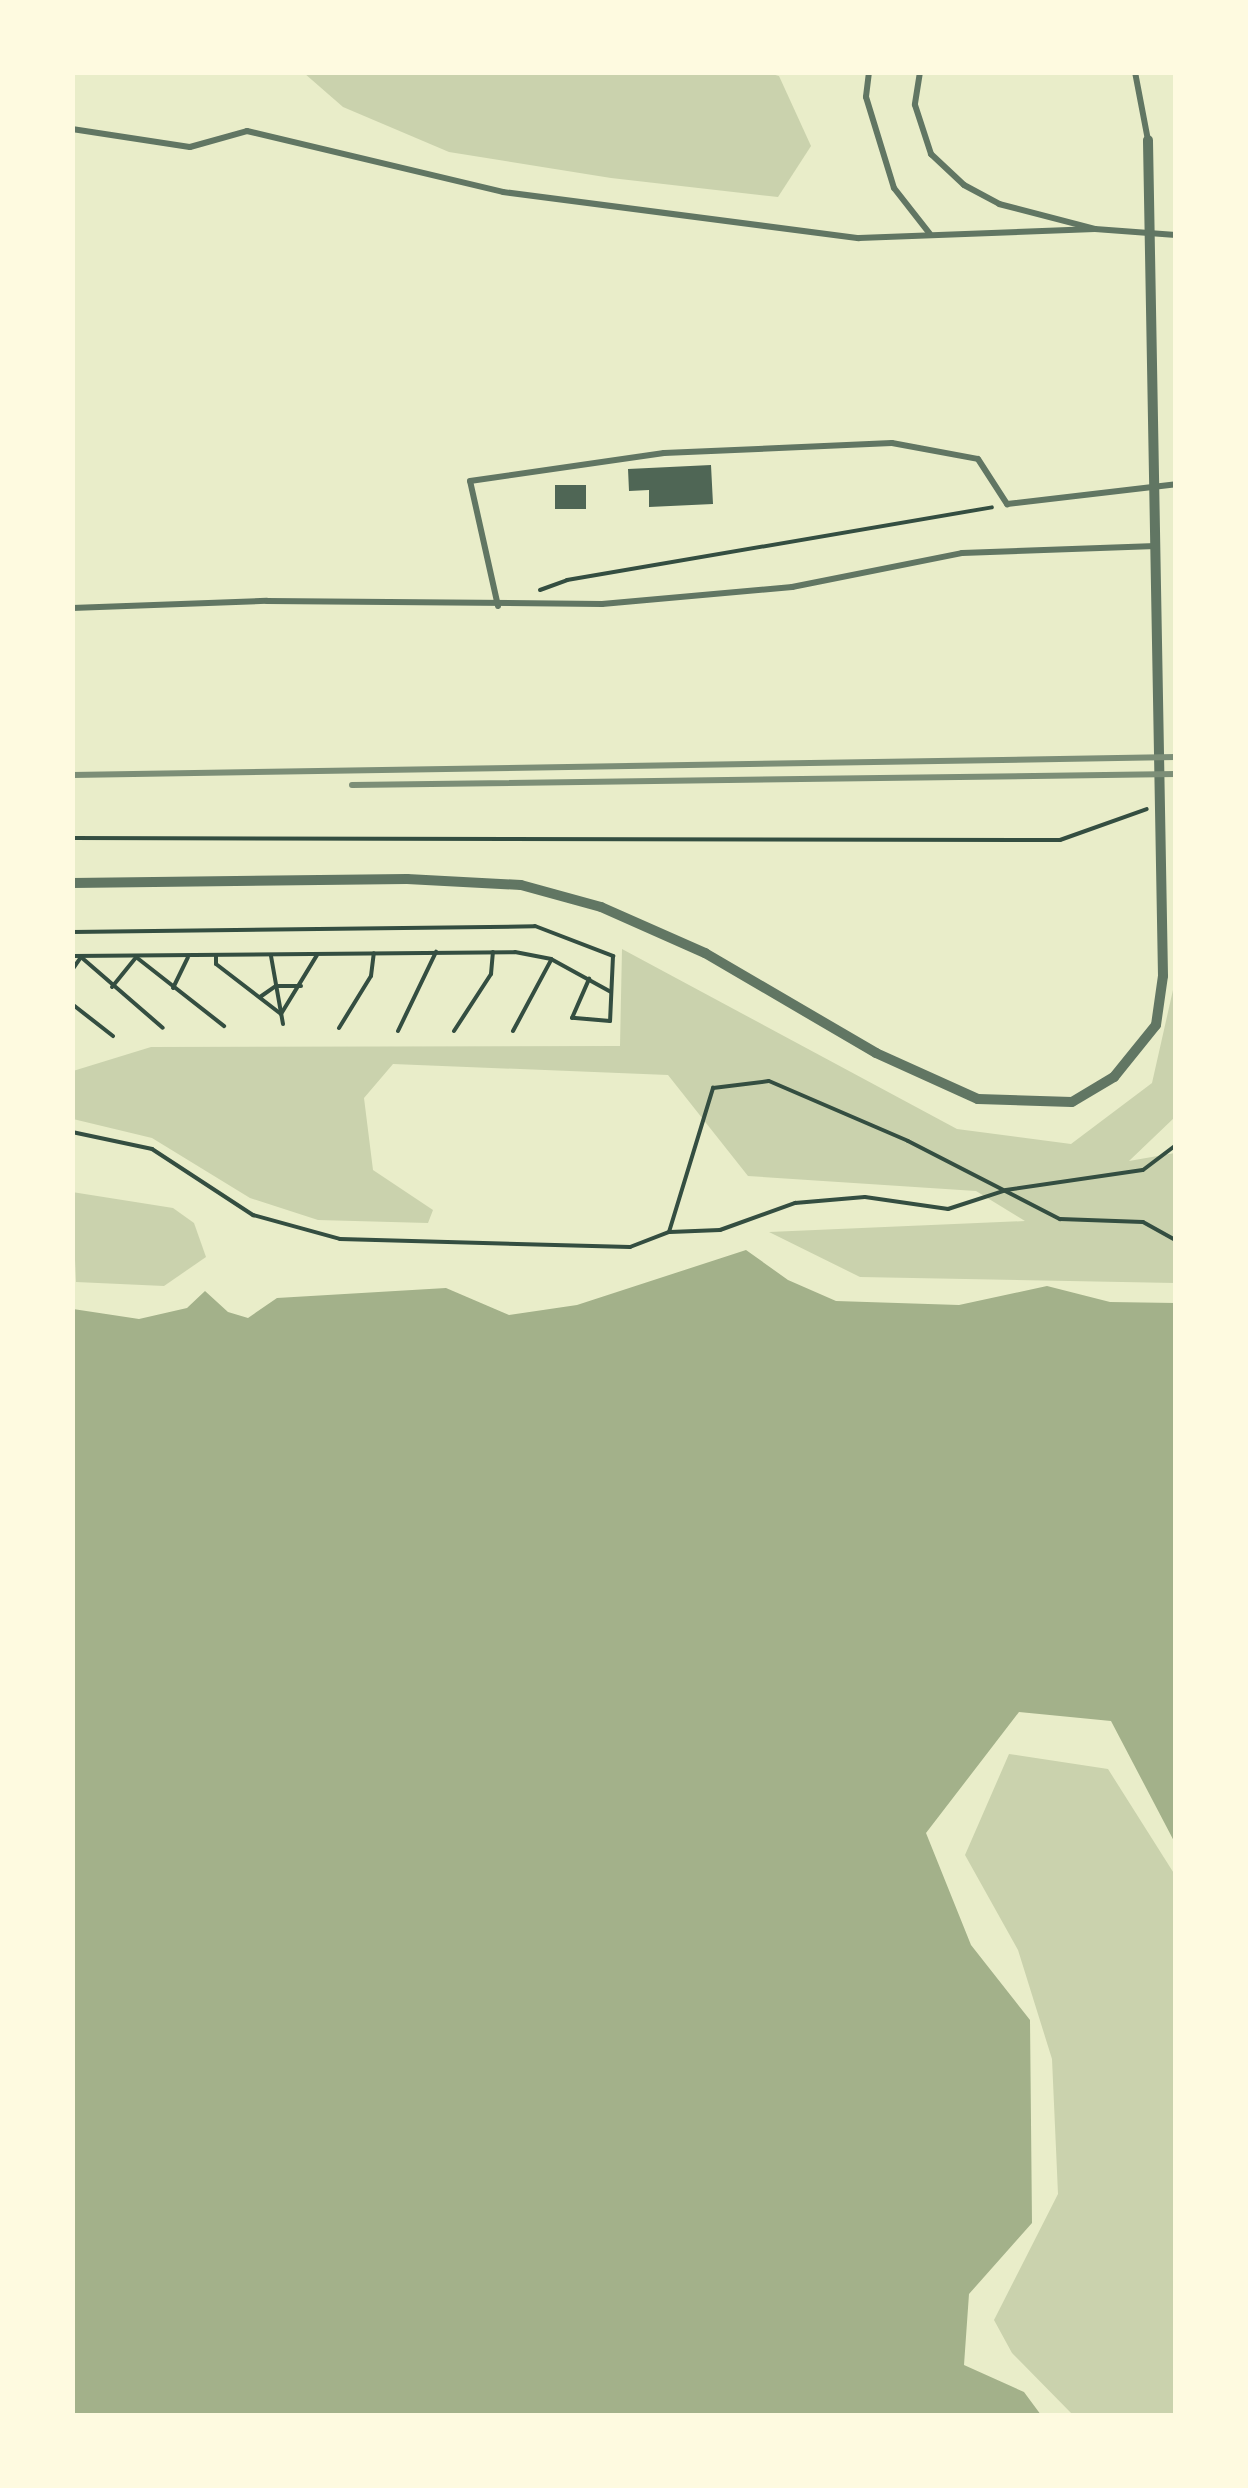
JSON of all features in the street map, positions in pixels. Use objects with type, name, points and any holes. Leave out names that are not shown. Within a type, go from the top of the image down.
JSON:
[{"type":"street","points":[[72,883],[408,878],[522,885],[600,907],[705,953],[876,1053],[978,1099],[1072,1102],[1114,1077],[1156,1025],[1163,976],[1148,140]]},
{"type":"lane","points":[[869,72],[866,98],[894,188],[930,236]]},
{"type":"lane","points":[[920,72],[915,105],[931,154],[964,185],[999,204],[1095,229]]},
{"type":"lane","points":[[1135,72],[1148,140]]},
{"type":"lane","points":[[72,129],[190,147],[247,130],[503,192],[859,238],[1095,229],[1176,235]]},
{"type":"lane","points":[[498,606],[470,481],[664,453],[892,443],[978,459],[1007,504],[1176,484]]},
{"type":"lane","points":[[72,608],[267,601],[602,604],[792,587],[962,553],[1156,546]]},
{"type":"path","points":[[533,592],[567,580],[714,560],[1007,504]]},
{"type":"path","points":[[72,838],[1060,840],[1152,808]]},
{"type":"path","points":[[72,932],[534,926],[613,956],[610,1021],[576,1021],[572,1014],[589,979]]},
{"type":"path","points":[[398,1030],[436,952]]},
{"type":"path","points":[[72,956],[493,952],[551,958],[611,992]]},
{"type":"path","points":[[454,1030],[491,974],[493,952]]},
{"type":"path","points":[[339,1028],[370,976],[374,953]]},
{"type":"path","points":[[173,988],[188,956]]},
{"type":"path","points":[[216,956],[216,964],[282,1014]]},
{"type":"path","points":[[271,956],[284,1024]]},
{"type":"path","points":[[282,1014],[317,956]]},
{"type":"path","points":[[72,970],[81,957]]},
{"type":"path","points":[[81,957],[163,1028]]},
{"type":"path","points":[[112,987],[136,957]]},
{"type":"path","points":[[136,957],[224,1026]]},
{"type":"path","points":[[513,1031],[551,958]]},
{"type":"path","points":[[260,997],[276,986],[300,986]]},
{"type":"path","points":[[72,1004],[113,1036]]},
{"type":"path","points":[[668,1232],[713,1088],[770,1080],[1060,1219],[1144,1222],[1176,1240]]},
{"type":"path","points":[[72,1132],[152,1149],[253,1215],[340,1239],[630,1247],[668,1232],[720,1230],[795,1203],[864,1197],[948,1209],[1006,1190],[1116,1178],[1143,1170],[1176,1145]]},
{"type":"shaded area","points":[[304,73],[768,73],[779,76],[811,146],[778,197],[611,178],[449,152],[343,107]]},
{"type":"shaded area","points":[[622,949],[957,1129],[1071,1144],[1152,1083],[1175,981],[1175,1117],[1129,1161],[1175,1153],[1175,1283],[860,1277],[769,1232],[1025,1221],[976,1191],[748,1176],[668,1075],[393,1064],[364,1098],[373,1170],[433,1210],[428,1223],[318,1220],[250,1198],[152,1138],[73,1119],[73,1071],[151,1047],[620,1046]]},
{"type":"shaded area","points":[[72,1192],[173,1208],[194,1223],[206,1257],[164,1286],[76,1282]]},
{"type":"shaded area","points":[[746,1250],[788,1280],[836,1301],[959,1305],[1047,1286],[1110,1302],[1175,1303],[1175,1843],[1111,1721],[1019,1712],[926,1833],[971,1945],[1030,2020],[1032,2223],[969,2294],[964,2365],[1024,2392],[1041,2415],[73,2415],[73,1309],[139,1319],[187,1308],[205,1291],[228,1312],[248,1318],[277,1298],[446,1288],[509,1315],[577,1305]]},
{"type":"shaded area","points":[[1009,1754],[1108,1769],[1175,1875],[1175,2415],[1073,2415],[1012,2353],[994,2320],[1058,2194],[1052,2059],[1018,1950],[965,1855]]},
{"type":"building","points":[[711,465],[713,504],[649,507],[649,490],[629,491],[628,469]]},
{"type":"building","points":[[555,485],[586,485],[586,509],[555,509]]},
{"type":"railway","points":[[72,775],[1176,757]]},
{"type":"railway","points":[[352,785],[1176,774]]}]
